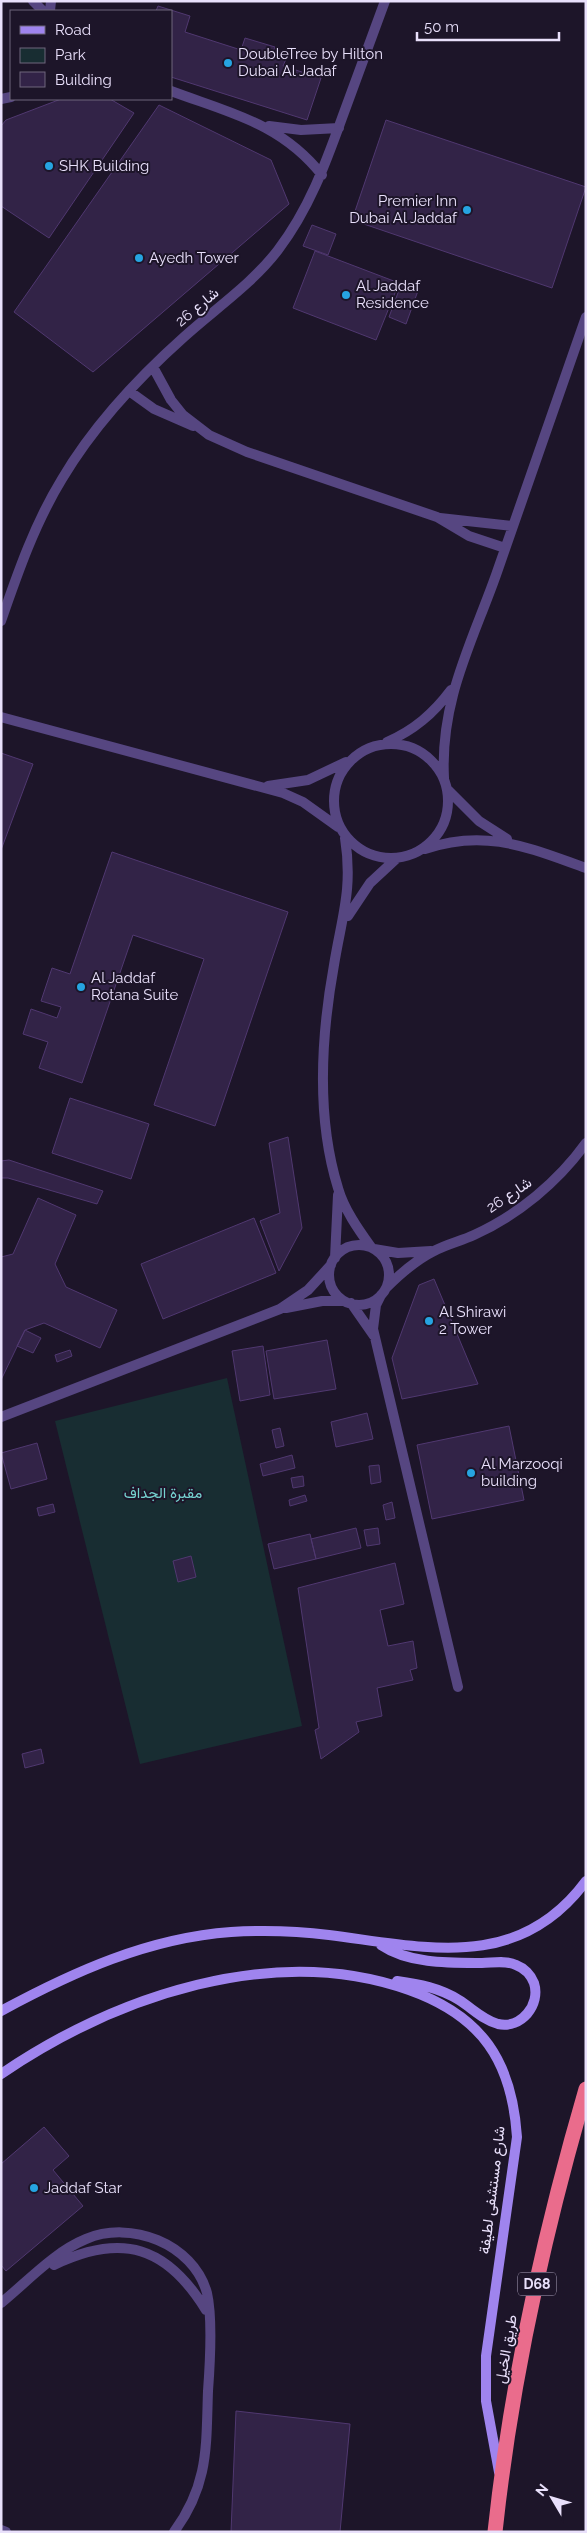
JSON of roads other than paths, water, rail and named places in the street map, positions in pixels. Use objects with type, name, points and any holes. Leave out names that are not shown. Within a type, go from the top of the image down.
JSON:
[{"type":"highway","name":"طريق الخيل","points":[[495,2532],[501,2483],[527,2329],[566,2158],[586,2088]]},
{"type":"main road","points":[[1,2011],[82,1971],[135,1950],[182,1938],[231,1932],[280,1931],[454,1950],[492,1944],[521,1934],[550,1917],[575,1895],[586,1881]]},
{"type":"main road","points":[[378,1943],[388,1950],[411,1958],[465,1963],[516,1964],[530,1976],[535,1993],[530,2010],[524,2017],[517,2022],[499,2024],[483,2017],[443,1992],[414,1983],[379,1979]]},
{"type":"main road","name":"شارع مستشفى لطيفة","points":[[1,2074],[59,2038],[102,2018],[146,2001],[191,1987],[237,1978],[294,1972],[351,1975],[379,1979],[421,1994],[449,2007],[473,2026],[493,2050],[507,2077],[515,2107],[517,2137],[486,2356],[486,2401],[501,2483]]},
{"type":"street","points":[[33,1],[42,10]]},
{"type":"street","name":"شارع 26","points":[[1,621],[37,527],[62,479],[92,434],[129,391],[185,336],[248,283],[278,250],[302,214],[322,175],[385,1]]},
{"type":"street","points":[[172,91],[264,125],[301,130],[338,128]]},
{"type":"street","points":[[264,125],[296,146],[322,175]]},
{"type":"street","points":[[444,778],[444,731],[454,686],[505,548],[586,317]]},
{"type":"street","points":[[153,367],[171,400],[197,427]]},
{"type":"street","points":[[129,391],[168,416],[197,427],[247,452],[437,517],[469,536],[505,548]]},
{"type":"street","points":[[437,517],[512,526]]},
{"type":"street","points":[[262,787],[308,780],[330,771],[360,753],[404,734],[423,721],[454,686]]},
{"type":"street","points":[[1,709],[6,718],[160,762],[262,787],[303,802],[340,828]]},
{"type":"street","points":[[383,744],[408,746],[419,751],[438,767],[444,778],[448,807],[443,824],[437,835],[419,851]]},
{"type":"street","points":[[350,760],[339,776],[333,806],[345,838],[349,883],[328,1001],[323,1078],[330,1154],[338,1189],[352,1220],[372,1248],[386,1262],[388,1270],[384,1292],[373,1317],[458,1686]]},
{"type":"street","points":[[447,789],[479,821],[517,844]]},
{"type":"street","points":[[345,838],[369,854],[385,858],[397,858],[443,843],[468,839],[492,839],[517,844],[586,868]]},
{"type":"street","points":[[341,930],[354,905],[370,882],[397,858]]},
{"type":"street","name":"شارع 26","points":[[384,1292],[409,1267],[435,1250],[474,1235],[512,1214],[546,1188],[586,1144]]},
{"type":"street","points":[[338,1189],[330,1281],[333,1289],[348,1302],[377,1340]]},
{"type":"street","points":[[1,1417],[280,1308],[308,1290],[347,1248],[363,1245],[372,1248]]},
{"type":"street","name":"شارع 26","points":[[372,1248],[398,1253],[435,1250]]},
{"type":"street","points":[[280,1308],[322,1301],[367,1303],[384,1292]]},
{"type":"street","points":[[1,2304],[67,2250],[86,2239],[106,2233],[127,2232],[148,2236],[167,2245],[178,2253],[197,2274],[206,2292],[208,2313],[209,2373],[203,2472],[197,2494],[187,2514],[174,2532]]},
{"type":"street","points":[[38,2273],[91,2250],[112,2247],[132,2249],[151,2255],[169,2265],[185,2278],[208,2313]]},
{"type":"street","points":[[1,2530],[6,2532]]},
{"type":"place","name":"DoubleTree by Hilton Dubai Al Jadaf","points":[[228,63]]},
{"type":"place","name":"SHK Building","points":[[49,166]]},
{"type":"place","name":"Premier Inn Dubai Al Jaddaf","points":[[467,210]]},
{"type":"place","name":"Ayedh Tower","points":[[139,258]]},
{"type":"place","name":"Al Jaddaf Residence","points":[[346,295]]},
{"type":"place","name":"Al Jaddaf Rotana Suite","points":[[81,987]]},
{"type":"place","name":"Al Shirawi 2 Tower","points":[[429,1321]]},
{"type":"place","name":"Al Marzooqi building","points":[[471,1473]]},
{"type":"place","name":"Jaddaf Star","points":[[34,2188]]},
{"type":"park label","name":"مقبرة الجداف","points":[[163,1493]]}]
